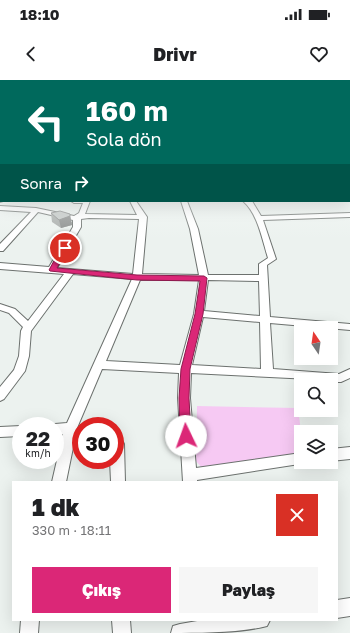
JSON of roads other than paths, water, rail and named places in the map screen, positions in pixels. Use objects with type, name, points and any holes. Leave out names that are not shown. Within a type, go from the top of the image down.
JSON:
[{"type":"street","points":[[75,218],[82,214],[87,202]]},
{"type":"street","points":[[59,481],[71,428],[137,277],[143,217],[139,213],[134,202]]},
{"type":"street","points":[[184,202],[194,229],[204,278],[199,314],[185,369],[184,398],[189,478],[294,461]]},
{"type":"street","points":[[249,202],[259,218],[272,259],[263,264],[267,373]]},
{"type":"street","points":[[0,208],[36,210],[62,214],[75,218],[89,216],[143,217]]},
{"type":"street","points":[[0,249],[36,210]]},
{"type":"street","points":[[259,218],[350,216]]},
{"type":"street","points":[[52,270],[77,226],[77,219],[75,218]]},
{"type":"street","points":[[0,266],[137,277],[264,278]]},
{"type":"street","points":[[0,396],[19,371],[24,356],[26,331],[71,271]]},
{"type":"street","points":[[0,307],[12,311],[29,327]]},
{"type":"street","points":[[199,314],[264,318],[350,327]]},
{"type":"street","points":[[98,365],[341,378],[350,373]]},
{"type":"street","points":[[64,428],[71,428]]},
{"type":"street","points":[[0,432],[12,431]]},
{"type":"street","points":[[338,454],[350,453]]},
{"type":"street","points":[[118,469],[118,481]]},
{"type":"street","points":[[338,609],[350,607]]},
{"type":"street","points":[[29,633],[30,621]]},
{"type":"street","points":[[121,621],[122,633]]},
{"type":"street","points":[[180,633],[209,624],[248,621]]}]
